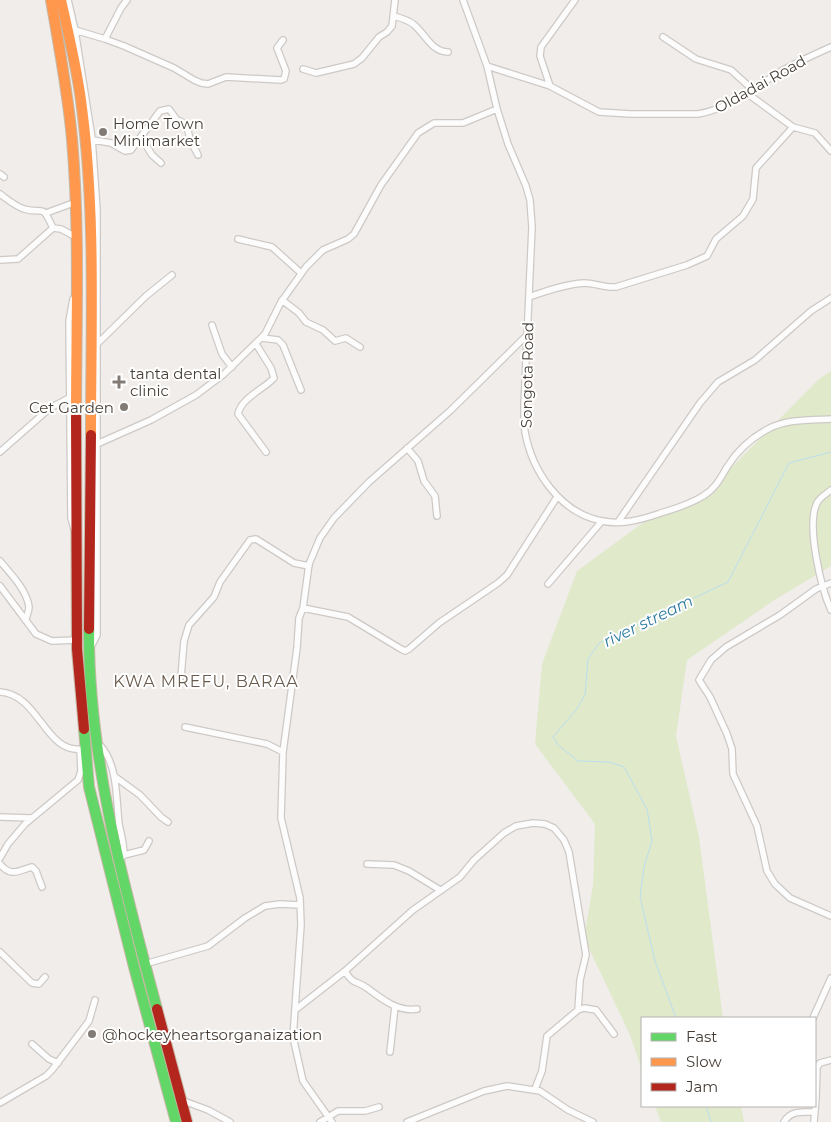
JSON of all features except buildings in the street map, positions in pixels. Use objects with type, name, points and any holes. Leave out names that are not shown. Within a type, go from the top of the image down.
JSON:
[{"type":"highway","points":[[50,0],[63,66],[72,138],[76,202],[77,640],[83,749],[89,788],[134,967],[176,1122]]},
{"type":"highway","points":[[61,0],[73,55],[84,123],[92,250],[89,650],[92,699],[109,815],[122,858],[145,964],[187,1122]]},
{"type":"highway","points":[[76,538],[90,539]]},
{"type":"highway","points":[[77,577],[90,578]]},
{"type":"street","points":[[68,0],[75,30],[93,140],[97,210],[97,635],[89,650]]},
{"type":"street","points":[[105,39],[127,0]]},
{"type":"street","points":[[304,69],[316,72],[354,64],[362,58],[379,37],[390,29],[394,16],[395,0]]},
{"type":"street","name":"Songota Road","points":[[463,0],[487,66],[497,109],[508,144],[530,200],[532,227],[524,405],[525,431],[535,462],[557,497],[586,516],[602,521],[637,521],[683,506],[714,489],[727,467],[742,448],[753,438],[770,428],[812,419],[831,419]]},
{"type":"street","points":[[550,86],[540,56],[541,47],[576,0]]},
{"type":"street","points":[[394,16],[414,25],[434,46],[442,52],[448,52]]},
{"type":"street","points":[[75,30],[105,39],[174,68],[194,80],[208,84],[226,77],[284,79],[286,70],[277,48],[284,40]]},
{"type":"street","points":[[663,37],[696,59],[732,70],[750,92],[793,127],[816,133],[831,151]]},
{"type":"street","name":"Oldadai Road","points":[[487,66],[550,86],[599,112],[687,114],[709,112],[750,92],[786,69],[831,47]]},
{"type":"street","points":[[93,140],[102,141],[128,151],[133,148],[160,111],[168,109],[177,120],[186,125],[198,155]]},
{"type":"street","points":[[97,444],[143,424],[196,394],[232,367],[256,344],[269,327],[282,300],[300,273],[323,250],[348,239],[354,234],[381,185],[418,133],[434,123],[456,125],[497,109]]},
{"type":"street","points":[[529,297],[583,283],[608,288],[616,287],[680,268],[705,258],[716,239],[743,216],[753,199],[756,168],[793,127]]},
{"type":"street","points":[[141,137],[152,155],[161,163]]},
{"type":"street","points":[[0,194],[21,207],[42,210],[46,213],[53,228]]},
{"type":"street","points":[[46,213],[76,202]]},
{"type":"street","points":[[0,260],[18,259],[53,228],[61,229],[76,237]]},
{"type":"street","points":[[238,239],[272,247],[300,273]]},
{"type":"street","points":[[98,343],[146,296],[172,275]]},
{"type":"street","points":[[76,287],[69,321],[71,518],[76,538]]},
{"type":"street","points":[[618,522],[700,403],[718,382],[755,360],[811,310],[831,298]]},
{"type":"street","points":[[282,300],[299,313],[306,322],[323,330],[335,341],[346,338],[360,347]]},
{"type":"street","points":[[212,325],[222,354],[232,367]]},
{"type":"street","points":[[330,1119],[306,1085],[300,1073],[293,1037],[301,925],[300,905],[299,889],[281,818],[283,752],[296,658],[299,618],[303,608],[309,566],[320,538],[334,518],[369,482],[451,410],[527,335]]},
{"type":"street","points":[[262,338],[282,343],[301,390]]},
{"type":"street","points":[[256,344],[274,374],[274,378],[247,400],[238,414],[266,452]]},
{"type":"street","points":[[0,452],[50,408],[71,398]]},
{"type":"street","points":[[407,448],[418,461],[424,481],[435,496],[437,516]]},
{"type":"street","points":[[831,490],[817,502],[812,516],[817,562],[822,586],[831,610]]},
{"type":"street","points":[[303,608],[348,617],[401,649],[409,650],[439,623],[502,579],[516,561],[557,497]]},
{"type":"street","points":[[548,584],[602,521]]},
{"type":"street","points":[[181,676],[184,641],[190,625],[214,597],[220,582],[250,540],[256,539],[294,563],[309,566]]},
{"type":"street","points":[[0,561],[27,600],[28,610],[26,619]]},
{"type":"street","points":[[831,583],[816,589],[780,615],[726,647],[710,660],[699,680],[710,697],[727,734],[732,749],[733,774],[757,826],[767,871],[771,879],[793,901],[831,916]]},
{"type":"street","points":[[0,586],[26,619],[33,632],[52,641],[77,640]]},
{"type":"street","points":[[0,686],[2,692],[20,698],[61,744],[72,750],[83,749],[81,771],[78,780],[31,818],[13,838],[0,858]]},
{"type":"street","points":[[184,727],[267,744],[283,752]]},
{"type":"street","points":[[98,743],[107,752],[114,776],[122,858],[144,850],[149,841]]},
{"type":"street","points":[[114,776],[140,795],[168,822]]},
{"type":"street","points":[[0,817],[31,818]]},
{"type":"street","points":[[295,1010],[345,971],[413,910],[460,877],[490,844],[516,826],[523,824],[545,824],[554,828],[564,840],[569,852],[586,950],[586,960],[580,980],[578,1010]]},
{"type":"street","points":[[0,864],[3,869],[10,872],[19,872],[32,867],[42,887]]},
{"type":"street","points":[[367,864],[388,864],[401,867],[440,890]]},
{"type":"street","points":[[145,964],[208,946],[245,918],[265,906],[280,904],[300,905]]},
{"type":"street","points":[[0,952],[32,983],[39,984],[46,977]]},
{"type":"street","points":[[345,971],[353,982],[364,986],[395,1006],[408,1010],[417,1009]]},
{"type":"street","points":[[813,1017],[831,978]]},
{"type":"street","points":[[0,1103],[46,1076],[89,1021],[96,1000]]},
{"type":"street","points":[[390,1052],[395,1006]]},
{"type":"street","points":[[535,1089],[542,1071],[547,1036],[578,1010],[584,1008],[596,1010],[614,1034]]},
{"type":"street","points":[[32,1044],[49,1059],[58,1063]]},
{"type":"street","points":[[817,1067],[820,1063],[831,1060]]},
{"type":"street","points":[[816,1062],[816,1090]]},
{"type":"street","points":[[407,1122],[458,1101],[507,1086],[535,1089],[568,1110],[592,1122]]},
{"type":"street","points":[[181,1100],[208,1110],[230,1122]]},
{"type":"street","points":[[320,1122],[330,1119],[338,1111],[365,1111],[379,1107]]},
{"type":"street","points":[[814,1122],[815,1107]]},
{"type":"street","points":[[784,1122],[790,1114],[815,1112]]},
{"type":"green space","points":[[831,371],[831,566],[776,599],[687,660],[676,736],[699,837],[723,1017],[641,1017],[641,1067],[630,1035],[584,938],[593,885],[595,824],[535,744],[542,664],[577,571],[652,516],[703,496],[819,379]]},
{"type":"green space","points":[[655,1107],[741,1107],[744,1122],[661,1122]]},
{"type":"waterway","name":"river stream","points":[[676,1017],[655,961],[640,897],[644,867],[652,841],[647,809],[624,767],[609,762],[578,761],[558,745],[553,737],[576,710],[585,695],[588,659],[599,643],[728,582],[789,463],[831,452]]},
{"type":"waterway","name":"river stream","points":[[706,1107],[711,1122]]},
{"type":"traffic: fast","points":[[89,629],[90,677],[101,773],[132,916],[157,1009]]},
{"type":"traffic: fast","points":[[84,729],[89,787],[134,967],[176,1122]]},
{"type":"traffic: slow","points":[[51,0],[72,139],[77,244],[76,417]]},
{"type":"traffic: slow","points":[[61,0],[80,94],[89,189],[92,271],[91,435]]},
{"type":"traffic: jam","points":[[76,417],[77,649],[84,729]]},
{"type":"traffic: jam","points":[[89,629],[91,435]]},
{"type":"traffic: jam","points":[[157,1009],[187,1122]]},
{"type":"place","name":"Home Town Minimarket","points":[[103,132]]},
{"type":"place","name":"tanta dental clinic","points":[[119,382]]},
{"type":"place","name":"Cet Garden","points":[[124,407]]},
{"type":"place","name":"@hockeyheartsorganaization","points":[[92,1034]]},
{"type":"district","name":"KWA MREFU, BARAA","points":[[206,681]]}]
